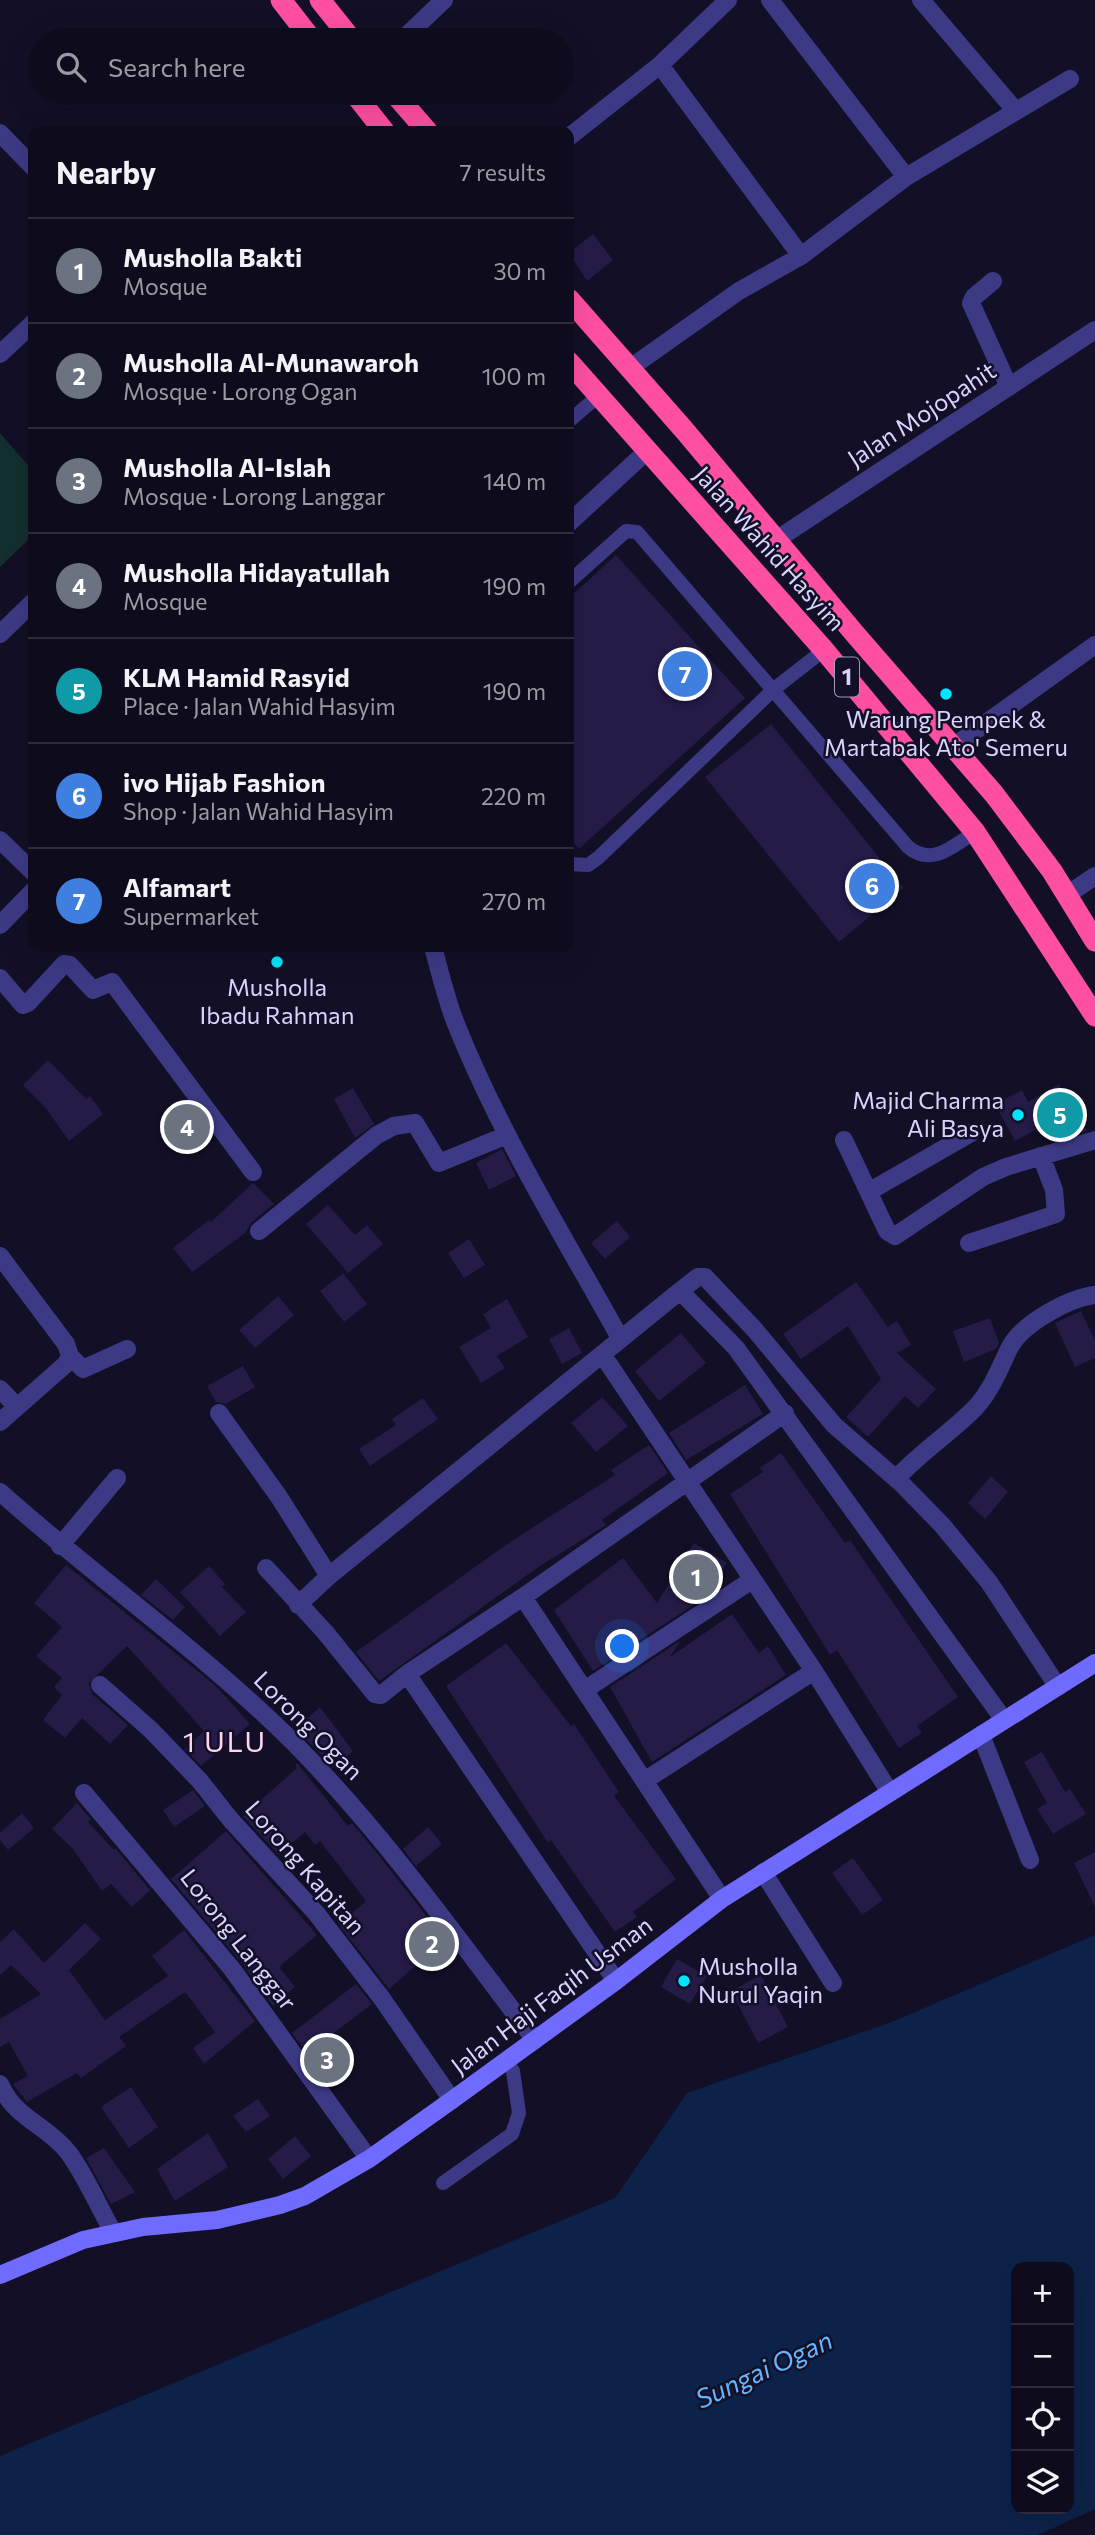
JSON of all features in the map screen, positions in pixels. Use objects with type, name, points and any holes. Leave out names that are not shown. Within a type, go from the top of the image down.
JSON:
[{"type":"highway","points":[[281,0],[303,28]]},
{"type":"highway","points":[[320,0],[342,28]]},
{"type":"highway","points":[[363,105],[380,126]]},
{"type":"highway","points":[[404,105],[423,126]]},
{"type":"highway","name":"Jalan Wahid Hasyim","points":[[574,305],[954,746],[1002,805],[1067,895],[1095,942]]},
{"type":"highway","name":"Jalan Wahid Hasyim","points":[[574,368],[824,650],[975,832],[1089,991],[1095,1016]]},
{"type":"street","points":[[415,28],[444,0]]},
{"type":"street","points":[[574,133],[660,65],[728,0]]},
{"type":"street","points":[[770,0],[906,177]]},
{"type":"street","points":[[921,0],[1014,109]]},
{"type":"street","points":[[660,65],[801,256]]},
{"type":"street","points":[[629,368],[739,291],[801,256],[906,177],[1014,109],[1070,79]]},
{"type":"street","points":[[0,133],[28,162]]},
{"type":"street","points":[[993,281],[974,297],[971,303],[1009,387]]},
{"type":"street","points":[[0,354],[28,328]]},
{"type":"street","name":"Jalan Mojopahit","points":[[776,540],[1095,330]]},
{"type":"street","points":[[574,518],[647,452]]},
{"type":"street","points":[[0,634],[28,607]]},
{"type":"street","points":[[954,746],[1095,645]]},
{"type":"street","points":[[0,840],[28,867]]},
{"type":"street","points":[[1067,895],[1095,876]]},
{"type":"street","points":[[0,925],[28,896]]},
{"type":"street","points":[[434,952],[455,1021],[508,1135],[620,1338]]},
{"type":"street","points":[[0,978],[23,1005],[28,1003],[64,964],[70,965],[93,990],[112,982],[253,1172]]},
{"type":"street","points":[[259,1231],[344,1165],[360,1148],[394,1126],[415,1123],[439,1163],[508,1135]]},
{"type":"street","points":[[870,1191],[971,1133]]},
{"type":"street","points":[[844,1140],[887,1231],[895,1236],[983,1177],[1095,1140]]},
{"type":"street","points":[[969,1243],[1056,1214],[1054,1190],[1041,1156]]},
{"type":"street","points":[[0,1256],[66,1344],[70,1356],[83,1368],[127,1349]]},
{"type":"street","points":[[298,1605],[329,1576],[620,1338],[698,1277],[705,1277],[755,1330],[834,1425],[896,1479],[942,1525],[989,1582],[1058,1687]]},
{"type":"street","points":[[680,1291],[736,1348],[1004,1720]]},
{"type":"street","points":[[896,1479],[916,1456],[974,1409],[989,1391],[1016,1340],[1048,1312],[1083,1296],[1095,1295]]},
{"type":"street","points":[[736,1348],[755,1330]]},
{"type":"street","points":[[0,1422],[66,1364],[70,1356]]},
{"type":"street","points":[[608,1363],[814,1671],[889,1791]]},
{"type":"street","points":[[0,1389],[17,1407]]},
{"type":"street","points":[[219,1413],[279,1497],[329,1576]]},
{"type":"street","points":[[266,1568],[325,1632],[375,1694],[381,1695],[407,1674],[523,1597],[785,1413]]},
{"type":"street","points":[[60,1546],[117,1478]]},
{"type":"street","name":"Lorong Ogan","points":[[0,1492],[60,1546],[210,1664],[295,1744],[384,1840],[535,2040]]},
{"type":"street","points":[[586,1689],[752,1580]]},
{"type":"street","points":[[523,1597],[722,1899]]},
{"type":"street","name":"Jalan Haji Faqih Usman","points":[[0,2275],[83,2240],[113,2232],[217,2220],[280,2205],[305,2196],[369,2159],[452,2100],[722,1899],[1095,1663]]},
{"type":"street","points":[[644,1781],[814,1671]]},
{"type":"street","points":[[407,1674],[615,1981]]},
{"type":"street","name":"Lorong Kapitan","points":[[100,1685],[151,1730],[200,1781],[230,1819],[316,1913],[383,2000],[452,2100]]},
{"type":"street","points":[[981,1735],[1030,1860]]},
{"type":"street","name":"Lorong Langgar","points":[[84,1793],[232,1969],[369,2159]]},
{"type":"street","points":[[763,1872],[833,1983]]},
{"type":"street","points":[[0,2084],[13,2108],[41,2127],[68,2153],[113,2232]]},
{"type":"lane","points":[[574,417],[597,397]]},
{"type":"lane","points":[[574,578],[626,531],[637,532],[915,853],[925,857],[943,852],[975,832]]},
{"type":"lane","points":[[574,864],[589,865],[598,858],[774,689],[824,650]]},
{"type":"lane","points":[[443,2183],[512,2134],[519,2113],[513,2071],[506,2061]]},
{"type":"green space","points":[[0,433],[28,465],[28,540],[0,567]]},
{"type":"water","name":"Sungai Ogan","points":[[1095,1935],[1095,2509],[1038,2535],[0,2535],[0,2456],[615,2198],[687,2093],[889,2023]]},
{"type":"building","points":[[593,234],[613,260],[587,281],[574,261],[574,249]]},
{"type":"building","points":[[616,555],[745,698],[579,849],[574,844],[574,593]]},
{"type":"building","points":[[771,724],[904,888],[839,942],[705,777]]},
{"type":"building","points":[[48,1060],[86,1099],[90,1096],[103,1114],[69,1141],[45,1107],[23,1085]]},
{"type":"building","points":[[1059,1084],[1087,1131],[1058,1139],[1048,1123],[1015,1141],[995,1104],[1022,1090],[1028,1102]]},
{"type":"building","points":[[353,1088],[374,1124],[355,1138],[334,1099]]},
{"type":"building","points":[[185,1099],[211,1135],[189,1155],[159,1122]]},
{"type":"building","points":[[502,1149],[516,1176],[489,1190],[476,1163]]},
{"type":"building","points":[[253,1183],[274,1204],[252,1222],[245,1233],[192,1272],[173,1248],[209,1220],[211,1222]]},
{"type":"building","points":[[328,1205],[355,1235],[367,1225],[383,1244],[348,1273],[306,1224]]},
{"type":"building","points":[[617,1221],[630,1237],[605,1259],[591,1243]]},
{"type":"building","points":[[469,1239],[485,1265],[464,1278],[448,1253]]},
{"type":"building","points":[[343,1273],[367,1304],[344,1322],[320,1291]]},
{"type":"building","points":[[856,1282],[888,1327],[897,1321],[911,1345],[897,1353],[936,1389],[918,1408],[905,1396],[868,1437],[846,1417],[881,1379],[848,1326],[801,1359],[783,1334]]},
{"type":"building","points":[[278,1296],[294,1315],[255,1348],[239,1330]]},
{"type":"building","points":[[507,1299],[528,1337],[497,1356],[505,1368],[481,1383],[459,1347],[491,1328],[483,1314]]},
{"type":"building","points":[[1081,1311],[1095,1341],[1095,1358],[1075,1367],[1055,1323]]},
{"type":"building","points":[[990,1318],[999,1343],[996,1349],[964,1362],[953,1331]]},
{"type":"building","points":[[569,1328],[582,1353],[562,1364],[549,1339]]},
{"type":"building","points":[[681,1333],[706,1363],[659,1401],[635,1371]]},
{"type":"building","points":[[243,1366],[255,1387],[226,1404],[216,1402],[207,1386]]},
{"type":"building","points":[[745,1385],[763,1414],[686,1460],[669,1433]]},
{"type":"building","points":[[602,1397],[628,1426],[596,1452],[571,1423]]},
{"type":"building","points":[[423,1398],[438,1419],[370,1466],[359,1449],[396,1425],[392,1419]]},
{"type":"building","points":[[649,1445],[668,1473],[602,1520],[606,1525],[540,1566],[379,1681],[356,1652],[510,1542],[615,1475],[611,1470]]},
{"type":"building","points":[[781,1453],[845,1543],[850,1540],[958,1697],[917,1726],[922,1733],[899,1748],[837,1650],[830,1655],[730,1494],[763,1472],[760,1468]]},
{"type":"building","points":[[991,1476],[1008,1492],[985,1519],[968,1503]]},
{"type":"building","points":[[694,1543],[727,1563],[707,1596],[593,1671],[554,1610],[623,1558],[657,1603]]},
{"type":"building","points":[[66,1565],[216,1686],[250,1724],[201,1766],[185,1749],[204,1731],[127,1646],[89,1683],[92,1694],[128,1725],[110,1744],[82,1718],[65,1738],[43,1720],[62,1695],[54,1687],[62,1678],[36,1656],[62,1627],[34,1603]]},
{"type":"building","points":[[209,1566],[225,1584],[222,1587],[246,1612],[220,1636],[180,1592]]},
{"type":"building","points":[[156,1579],[185,1607],[173,1620],[141,1595]]},
{"type":"building","points":[[732,1614],[759,1653],[768,1646],[786,1675],[652,1762],[610,1687],[680,1641],[670,1657]]},
{"type":"building","points":[[506,1643],[571,1726],[574,1724],[619,1792],[614,1796],[676,1879],[633,1912],[637,1917],[615,1932],[551,1840],[548,1843],[446,1686]]},
{"type":"building","points":[[320,1707],[353,1751],[334,1768],[306,1739],[310,1736],[300,1725]]},
{"type":"building","points":[[1042,1752],[1065,1792],[1070,1789],[1086,1814],[1053,1834],[1037,1809],[1047,1803],[1024,1762]]},
{"type":"building","points":[[297,1763],[348,1826],[352,1823],[452,1949],[425,1967],[421,1961],[389,1989],[339,1925],[366,1901],[320,1841],[315,1845],[305,1832],[279,1855],[243,1816],[297,1768]]},
{"type":"building","points":[[193,1790],[205,1806],[174,1827],[163,1810]]},
{"type":"building","points":[[77,1803],[91,1819],[88,1822],[114,1850],[116,1849],[150,1890],[132,1907],[111,1884],[102,1891],[73,1849],[52,1829]]},
{"type":"building","points":[[22,1813],[34,1828],[8,1850],[0,1840],[0,1833]]},
{"type":"building","points":[[428,1827],[442,1844],[416,1866],[403,1849]]},
{"type":"building","points":[[226,1831],[317,1935],[282,1964],[280,1968],[295,1987],[273,2006],[241,1962],[171,1879]]},
{"type":"building","points":[[1095,1852],[1095,1907],[1074,1863]]},
{"type":"building","points":[[853,1858],[883,1900],[862,1915],[832,1873]]},
{"type":"building","points":[[85,1923],[101,1939],[69,1970],[105,2020],[168,1976],[152,1956],[184,1930],[255,2021],[204,2064],[193,2048],[215,2032],[186,1993],[182,1994],[119,2037],[126,2046],[81,2078],[77,2073],[27,2102],[13,2084],[28,2076],[9,2042],[0,2047],[0,2019],[41,1994],[11,1965],[0,1975],[0,1942],[14,1929],[44,1963]]},
{"type":"building","name":"Musholla Nurul Yaqin","points":[[677,1959],[707,1976],[690,2004],[661,1987]]},
{"type":"building","points":[[761,1975],[788,2027],[758,2043],[731,1991]]},
{"type":"building","points":[[356,1984],[372,2004],[330,2036],[347,2062],[324,2077],[292,2033]]},
{"type":"building","points":[[131,2087],[158,2127],[129,2148],[101,2107]]},
{"type":"building","points":[[258,2099],[270,2116],[246,2132],[233,2116]]},
{"type":"building","points":[[208,2133],[228,2167],[175,2201],[157,2169]]},
{"type":"building","points":[[295,2136],[311,2156],[283,2179],[268,2159]]},
{"type":"building","points":[[104,2148],[135,2192],[111,2204],[86,2158]]},
{"type":"place","name":"Alfamart","points":[[685,674]]},
{"type":"place","name":"Warung Pempek & Martabak Ato' Semeru","points":[[946,694]]},
{"type":"place","name":"ivo Hijab Fashion","points":[[872,886]]},
{"type":"place","name":"Musholla Ibadu Rahman","points":[[277,962]]},
{"type":"place","name":"Majid Charma Ali Basya","points":[[1018,1115]]},
{"type":"place","name":"KLM Hamid Rasyid","points":[[1060,1115]]},
{"type":"place","name":"Musholla Hidayatullah","points":[[187,1127]]},
{"type":"place","name":"Musholla Bakti","points":[[696,1577]]},
{"type":"place","name":"Musholla Al-Munawaroh","points":[[432,1944]]},
{"type":"place","name":"Musholla Nurul Yaqin","points":[[684,1981]]},
{"type":"place","name":"Musholla Al-Islah","points":[[327,2060]]},
{"type":"district","name":"1 ULU","points":[[225,1742]]}]
